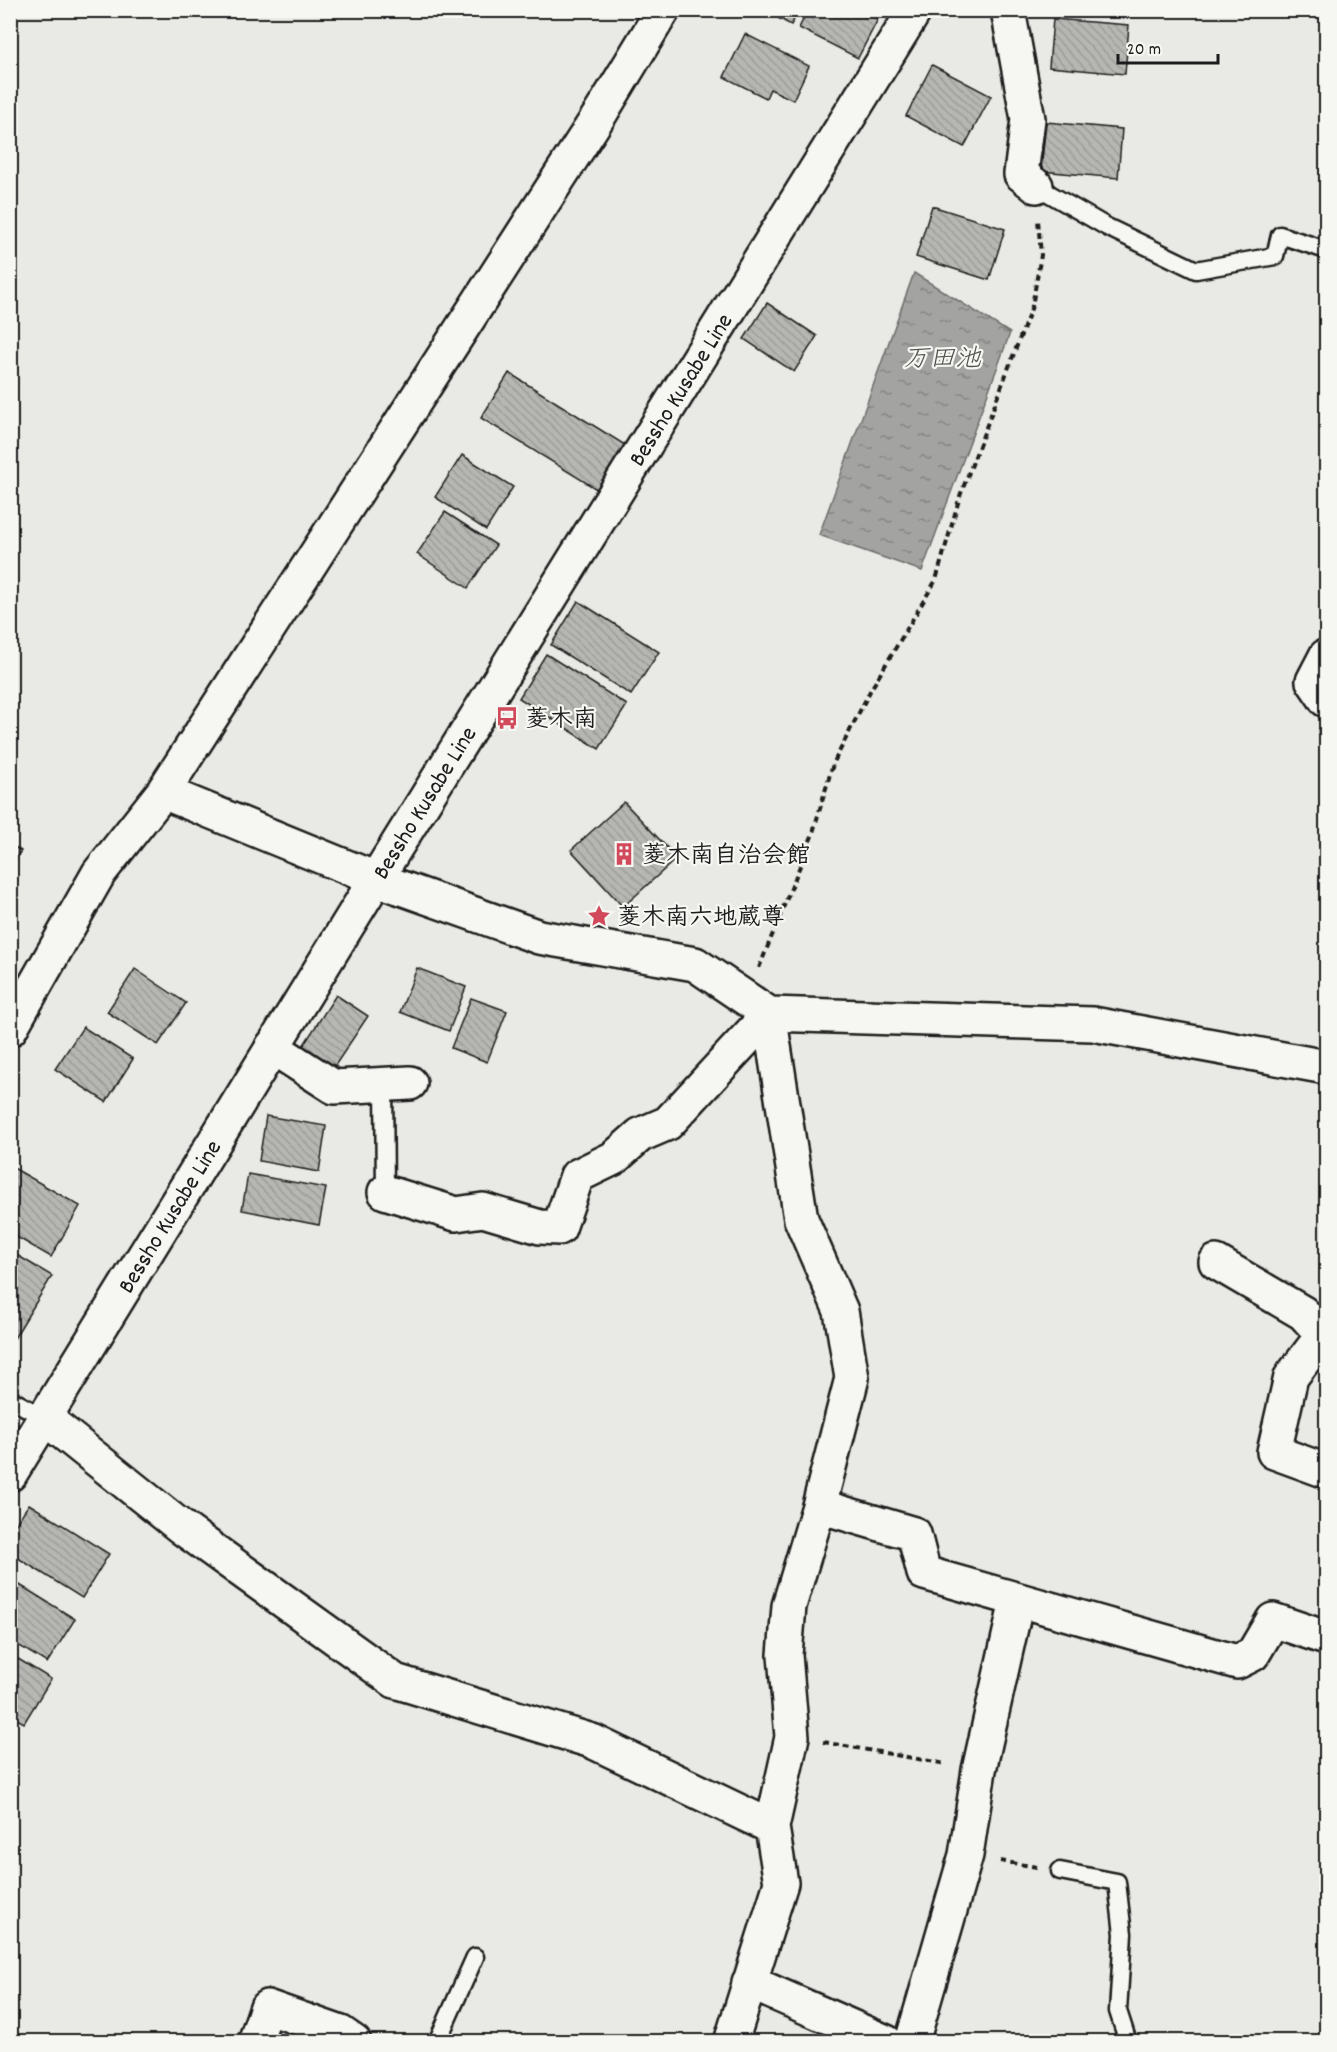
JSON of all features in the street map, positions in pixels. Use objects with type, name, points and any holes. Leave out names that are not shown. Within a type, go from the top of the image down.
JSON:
[{"type":"street","points":[[10,1029],[99,873],[163,792],[602,111],[663,10]]},
{"type":"street","name":"Bessho Kusabe Line","points":[[10,1474],[915,10]]},
{"type":"street","points":[[1008,10],[1028,119],[1021,174],[1036,186]]},
{"type":"street","points":[[1326,656],[1313,681],[1326,700]]},
{"type":"street","points":[[163,792],[376,879],[539,937],[695,964],[758,1006],[1093,1024],[1326,1066]]},
{"type":"street","points":[[385,1192],[456,1214],[483,1210],[540,1227],[559,1228],[577,1176],[614,1158],[640,1135],[668,1123],[758,1006]]},
{"type":"street","points":[[731,2042],[781,1883],[772,1827],[792,1737],[785,1655],[789,1606],[819,1506],[852,1378],[841,1311],[801,1219],[758,1006]]},
{"type":"street","points":[[272,1047],[334,1087],[397,1084]]},
{"type":"street","points":[[1216,1262],[1303,1313],[1323,1335],[1291,1377],[1274,1452],[1326,1471]]},
{"type":"street","points":[[45,1418],[181,1527],[395,1681],[592,1741],[772,1827]]},
{"type":"street","points":[[819,1506],[914,1534],[924,1573],[1237,1662],[1253,1654],[1273,1620],[1326,1638]]},
{"type":"street","points":[[912,2042],[966,1855],[979,1770],[1017,1601]]},
{"type":"street","points":[[749,1982],[886,2042]]},
{"type":"street","points":[[255,2042],[267,2007],[341,2032],[354,2042]]},
{"type":"lane","points":[[1036,186],[1107,227],[1196,270],[1275,256],[1280,235],[1326,250]]},
{"type":"lane","points":[[385,1192],[397,1084]]},
{"type":"lane","points":[[10,1399],[45,1418]]},
{"type":"lane","points":[[1060,1871],[1117,1882],[1123,1934],[1118,2011],[1128,2042]]},
{"type":"lane","points":[[437,2042],[475,1957]]},
{"type":"path","points":[[758,1006],[833,764],[870,691],[936,580],[960,496],[1032,306],[1041,255],[1036,186]]},
{"type":"path","points":[[792,1737],[979,1770]]},
{"type":"path","points":[[966,1855],[1060,1871]]},
{"type":"water","name":"万田池","points":[[914,273],[1010,333],[922,571],[819,535]]},
{"type":"building","points":[[763,10],[799,10],[791,25]]},
{"type":"building","points":[[808,10],[861,10],[878,19],[858,58],[799,28]]},
{"type":"building","points":[[1053,19],[1129,25],[1125,74],[1049,67]]},
{"type":"building","points":[[745,34],[809,66],[793,100],[770,89],[766,98],[724,77]]},
{"type":"building","points":[[932,65],[991,96],[964,147],[906,116]]},
{"type":"building","points":[[1046,122],[1122,129],[1118,178],[1041,171]]},
{"type":"building","points":[[932,206],[1005,229],[989,280],[916,257]]},
{"type":"building","points":[[767,303],[817,336],[794,372],[744,339]]},
{"type":"building","points":[[509,373],[625,445],[598,490],[481,418]]},
{"type":"building","points":[[462,455],[513,487],[486,530],[435,497]]},
{"type":"building","points":[[445,512],[496,545],[468,588],[417,554]]},
{"type":"building","points":[[578,601],[659,652],[631,695],[551,645]]},
{"type":"building","points":[[546,654],[627,705],[599,749],[519,698]]},
{"type":"building","name":"菱木南自治会館","points":[[624,802],[677,858],[623,907],[571,850]]},
{"type":"building","points":[[10,844],[21,851],[10,866]]},
{"type":"building","points":[[417,968],[466,987],[449,1031],[400,1012]]},
{"type":"building","points":[[135,969],[186,1003],[158,1045],[107,1012]]},
{"type":"building","points":[[336,995],[368,1016],[334,1067],[303,1046]]},
{"type":"building","points":[[471,998],[507,1011],[487,1062],[451,1048]]},
{"type":"building","points":[[83,1027],[133,1059],[106,1102],[55,1069]]},
{"type":"building","points":[[266,1116],[326,1126],[319,1172],[259,1161]]},
{"type":"building","points":[[10,1166],[80,1206],[51,1257],[10,1233]]},
{"type":"building","points":[[248,1174],[326,1188],[319,1225],[242,1210]]},
{"type":"building","points":[[10,1251],[52,1276],[10,1345]]},
{"type":"building","points":[[29,1504],[109,1554],[82,1598],[10,1553],[10,1532]]},
{"type":"building","points":[[10,1579],[75,1619],[47,1663],[10,1640]]},
{"type":"building","points":[[10,1654],[51,1679],[24,1723],[10,1715]]},
{"type":"place","name":"菱木南","points":[[507,718]]},
{"type":"place","name":"菱木南自治会館","points":[[624,854]]},
{"type":"place","name":"菱木南六地蔵尊","points":[[599,916]]}]
